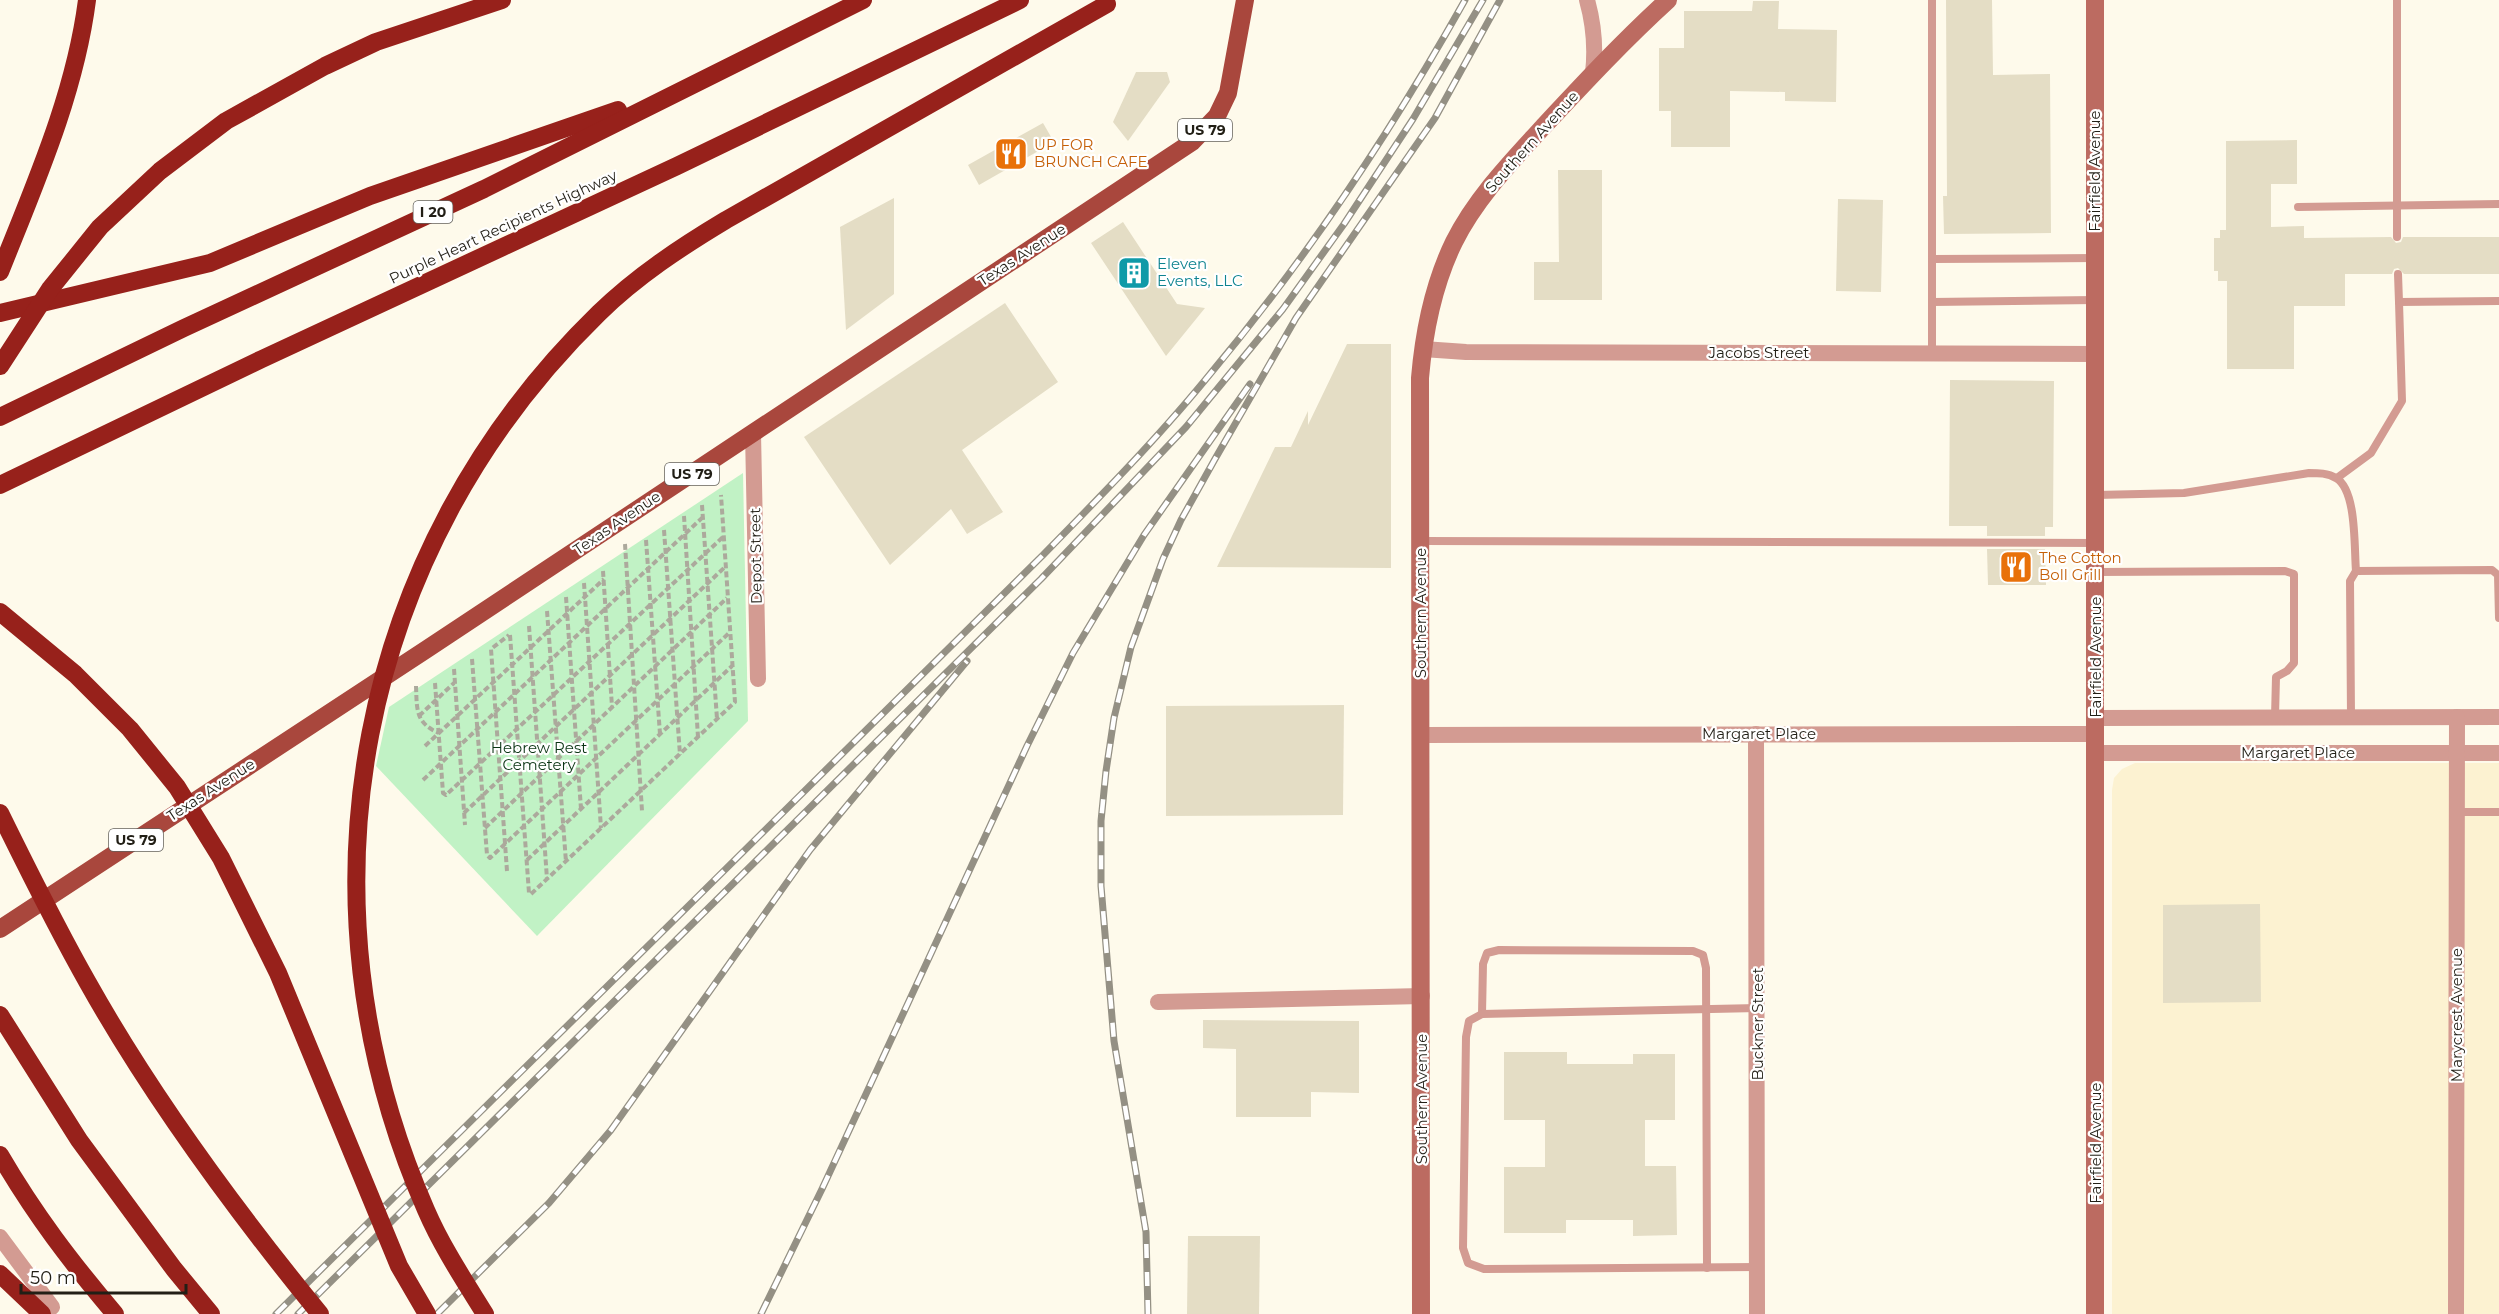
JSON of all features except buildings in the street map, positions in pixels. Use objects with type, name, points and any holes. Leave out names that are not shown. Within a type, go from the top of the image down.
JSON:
[{"type":"highway","points":[[0,272],[31,195],[66,97],[87,0]]},
{"type":"highway","points":[[0,366],[50,289],[100,227],[160,171],[217,128],[274,93],[376,42],[502,0]]},
{"type":"highway","name":"I 20","points":[[0,417],[184,328],[484,189],[682,88],[863,0]]},
{"type":"highway","name":"Purple Heart Recipients Highway","points":[[0,485],[261,359],[708,152],[1020,0]]},
{"type":"highway","points":[[485,1314],[451,1259],[405,1160],[378,1064],[359,955],[356,896],[357,823],[369,737],[385,670],[401,619],[439,528],[488,447],[540,376],[600,312],[642,276],[680,248],[726,220],[1110,2]]},
{"type":"highway","points":[[0,313],[210,263],[370,196],[682,88]]},
{"type":"highway","points":[[0,490],[17,477]]},
{"type":"highway","points":[[0,612],[75,674],[130,729],[177,788],[221,858],[278,973],[399,1266],[427,1314]]},
{"type":"highway","points":[[0,813],[88,984],[142,1071],[233,1204],[320,1314]]},
{"type":"highway","points":[[0,1015],[79,1140],[174,1269],[211,1314]]},
{"type":"highway","points":[[0,1155],[63,1252],[115,1314]]},
{"type":"highway","points":[[0,1274],[47,1310]]},
{"type":"main road","name":"Texas Avenue","points":[[0,929],[1192,142],[1208,128],[1222,106],[1231,78],[1245,0]]},
{"type":"street","points":[[1587,0],[1595,40],[1593,73]]},
{"type":"street","name":"Southern Avenue","points":[[1421,1314],[1420,378],[1423,349],[1434,294],[1443,267],[1454,241],[1478,202],[1510,163],[1593,73],[1668,0]]},
{"type":"street","name":"Fairfield Avenue","points":[[2095,0],[2095,1314]]},
{"type":"street","name":"Jacobs Street","points":[[1423,349],[1466,352],[2096,354]]},
{"type":"street","name":"Depot Street","points":[[753,433],[758,679]]},
{"type":"street","name":"Margaret Place","points":[[1422,735],[1756,734],[2096,726],[2275,717],[2499,717]]},
{"type":"street","name":"Marycrest Avenue","points":[[2456,1314],[2457,717]]},
{"type":"street","name":"Buckner Street","points":[[1756,734],[1757,1314]]},
{"type":"street","name":"Margaret Place","points":[[2096,753],[2499,753]]},
{"type":"street","points":[[1158,1002],[1422,996]]},
{"type":"street","points":[[0,1237],[47,1310]]},
{"type":"lane","points":[[1932,0],[1932,353]]},
{"type":"lane","points":[[2397,0],[2397,237]]},
{"type":"lane","points":[[2298,207],[2499,204]]},
{"type":"lane","points":[[1932,259],[2096,258]]},
{"type":"lane","points":[[2337,478],[2371,453],[2402,401],[2398,274]]},
{"type":"lane","points":[[1932,302],[2096,300]]},
{"type":"lane","points":[[2399,302],[2499,301]]},
{"type":"lane","points":[[2096,495],[2184,493],[2309,473],[2328,474],[2337,478],[2346,487],[2350,503],[2356,571],[2350,581],[2351,717]]},
{"type":"lane","points":[[1421,541],[2096,543]]},
{"type":"lane","points":[[2356,571],[2492,570],[2498,575],[2499,618]]},
{"type":"lane","points":[[2096,572],[2285,571],[2294,574],[2294,663],[2287,671],[2276,677],[2275,717]]},
{"type":"lane","points":[[2457,812],[2499,813]]},
{"type":"lane","points":[[1482,1014],[1483,964],[1487,953],[1499,950],[1693,951],[1703,955],[1706,968],[1707,1010],[1707,1268]]},
{"type":"lane","points":[[1758,1008],[1482,1014],[1469,1021],[1466,1037],[1463,1248],[1468,1263],[1485,1269],[1758,1268]]},
{"type":"path","points":[[507,871],[491,649],[510,635],[526,860],[529,893],[533,893],[735,702],[721,495]]},
{"type":"path","points":[[702,505],[717,720]]},
{"type":"path","points":[[684,516],[698,737]]},
{"type":"path","points":[[423,780],[703,518]]},
{"type":"path","points":[[664,530],[680,755]]},
{"type":"path","points":[[435,683],[443,793],[446,795],[723,536]]},
{"type":"path","points":[[646,540],[660,735]]},
{"type":"path","points":[[625,544],[642,811]]},
{"type":"path","points":[[464,813],[725,566]]},
{"type":"path","points":[[603,571],[612,707]]},
{"type":"path","points":[[425,746],[604,579]]},
{"type":"path","points":[[584,583],[602,829]]},
{"type":"path","points":[[566,597],[581,809]]},
{"type":"path","points":[[485,828],[728,598]]},
{"type":"path","points":[[547,611],[566,862]]},
{"type":"path","points":[[529,626],[547,880]]},
{"type":"path","points":[[472,659],[487,855],[490,858],[730,632]]},
{"type":"path","points":[[526,860],[732,666]]},
{"type":"path","points":[[454,669],[465,825]]},
{"type":"path","points":[[419,716],[455,682]]},
{"type":"path","points":[[416,686],[419,716],[426,728],[439,733]]},
{"type":"shaded area","points":[[2135,763],[2499,763],[2499,1314],[2112,1314],[2112,790],[2114,778],[2122,769]]},
{"type":"green space","name":"Hebrew Rest Cemetery","points":[[743,473],[748,721],[537,936],[376,766],[389,707]]},
{"type":"railway","points":[[276,1314],[1042,556],[1187,402],[1312,243],[1407,99],[1465,0]]},
{"type":"railway","points":[[298,1314],[1041,579],[1186,427],[1283,309],[1344,224],[1413,119],[1483,0]]},
{"type":"railway","points":[[1148,1314],[1146,1232],[1114,1041],[1101,886],[1101,821],[1106,771],[1114,718],[1131,647],[1163,559],[1181,520],[1215,459],[1296,318],[1435,118],[1500,0]]},
{"type":"railway","points":[[761,1314],[822,1189],[1027,746],[1073,653],[1144,535],[1250,384]]},
{"type":"railway","points":[[437,1314],[549,1203],[611,1130],[810,850],[967,661]]},
{"type":"place","name":"UP FOR BRUNCH CAFE","points":[[1011,154]]},
{"type":"place","name":"Eleven Events, LLC","points":[[1134,273]]},
{"type":"place","name":"The Cotton Boll Grill","points":[[2016,567]]}]
